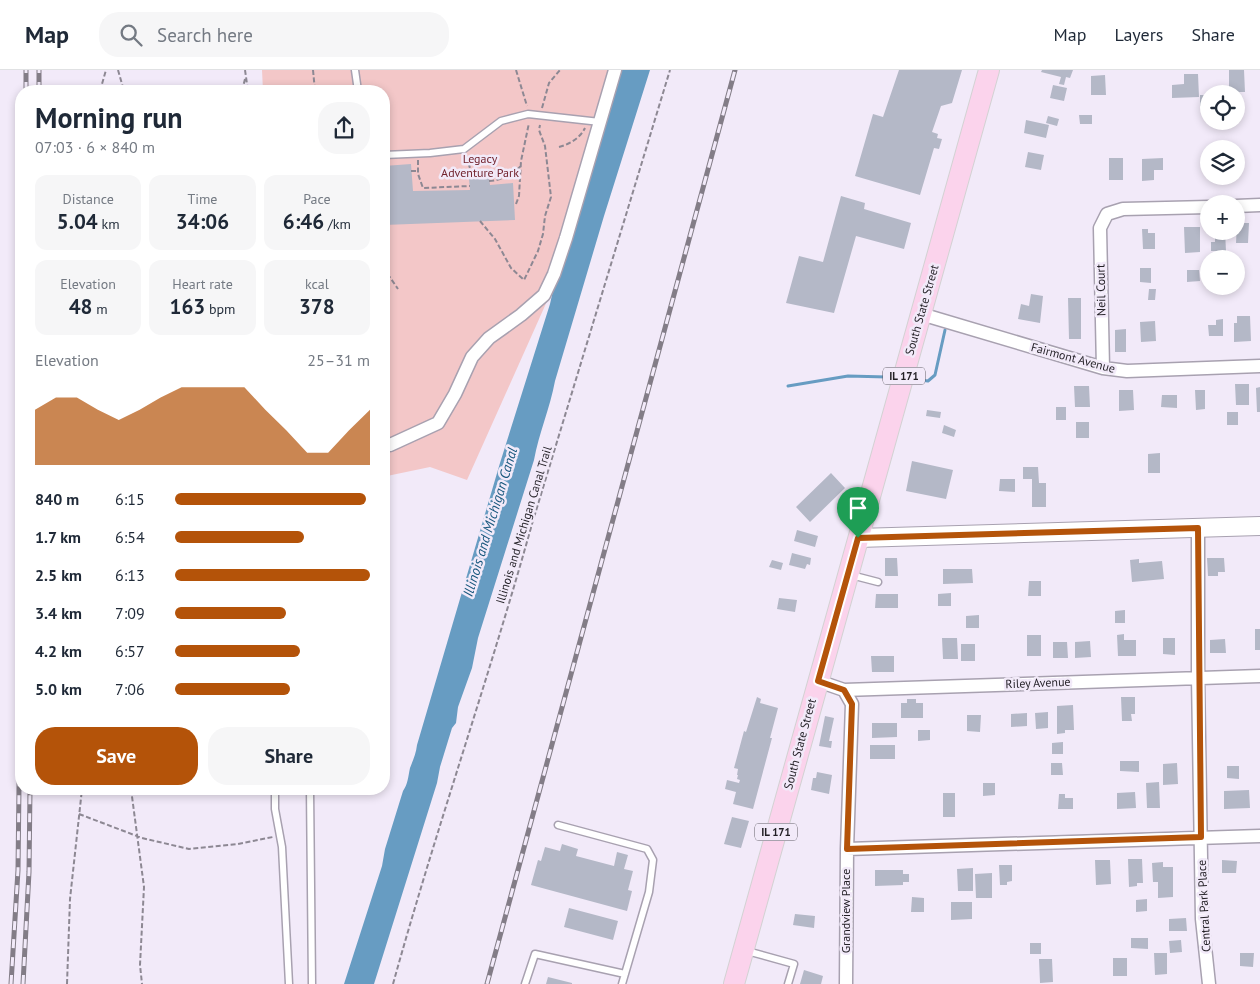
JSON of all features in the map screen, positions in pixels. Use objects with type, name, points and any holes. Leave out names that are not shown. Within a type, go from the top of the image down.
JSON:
[{"type":"main road","name":"South State Street","points":[[734,984],[990,70]]},
{"type":"street","points":[[390,445],[438,423],[455,394],[472,357],[489,338],[521,315],[544,295],[554,274],[594,122],[615,70]]},
{"type":"street","points":[[1245,206],[1260,205]]},
{"type":"street","name":"Neil Court","points":[[1103,368],[1100,228],[1107,214],[1122,209],[1200,207]]},
{"type":"street","name":"Fairmont Avenue","points":[[921,314],[1103,368],[1128,371],[1260,366]]},
{"type":"street","points":[[858,538],[1260,526]]},
{"type":"street","name":"Central Park Place","points":[[1198,528],[1198,677],[1202,919],[1209,984]]},
{"type":"street","name":"Riley Avenue","points":[[818,681],[844,690],[1260,676]]},
{"type":"street","name":"Grandview Place","points":[[844,690],[852,704],[847,849],[846,984]]},
{"type":"street","points":[[847,849],[1260,836]]},
{"type":"lane","points":[[356,70],[357,85]]},
{"type":"lane","points":[[390,155],[464,149],[501,121],[528,114],[594,122]]},
{"type":"lane","points":[[848,574],[878,582]]},
{"type":"lane","points":[[275,795],[284,886],[289,984]]},
{"type":"lane","points":[[310,795],[312,984]]},
{"type":"lane","points":[[558,825],[647,849],[653,860],[649,892],[622,984]]},
{"type":"lane","points":[[743,950],[794,964],[788,984]]},
{"type":"lane","points":[[525,984],[535,954],[625,974]]},
{"type":"path","points":[[102,85],[106,70]]},
{"type":"path","points":[[118,70],[122,85]]},
{"type":"path","points":[[244,70],[247,85]]},
{"type":"path","points":[[313,70],[314,85]]},
{"type":"path","points":[[516,70],[524,91],[530,124],[521,166],[519,196],[516,204]]},
{"type":"path","points":[[480,221],[495,239],[511,268],[524,280],[538,251],[551,197],[545,146],[539,130],[540,115],[549,82],[560,70]]},
{"type":"path","name":"Illinois and Michigan Canal Trail","points":[[393,984],[670,70]]},
{"type":"path","points":[[244,85],[246,78]]},
{"type":"path","points":[[559,147],[568,144],[582,135],[594,122]]},
{"type":"path","points":[[464,149],[471,171],[478,178]]},
{"type":"path","points":[[418,154],[418,171],[423,188],[465,188],[470,186]]},
{"type":"path","points":[[489,181],[511,175],[521,166]]},
{"type":"path","points":[[411,171],[418,171]]},
{"type":"path","points":[[390,277],[398,289]]},
{"type":"path","points":[[67,984],[70,899],[81,795]]},
{"type":"path","points":[[132,795],[144,887],[140,965],[142,984]]},
{"type":"path","points":[[79,814],[138,836],[189,849],[238,844],[280,835]]},
{"type":"green space","name":"Legacy Adventure Park","points":[[262,70],[608,70],[553,260],[548,299],[467,480],[430,467],[390,475],[390,85],[263,85]]},
{"type":"water","name":"Illinois and Michigan Canal","points":[[618,70],[650,70],[604,216],[555,381],[534,460],[478,638],[472,668],[458,707],[456,723],[452,728],[437,783],[374,984],[344,984],[407,783],[500,463],[550,304],[556,277]]},
{"type":"building","points":[[899,70],[962,70],[952,103],[941,106],[932,132],[938,134],[937,138],[942,139],[939,149],[934,148],[920,195],[855,176],[873,114],[883,117]]},
{"type":"building","points":[[1042,70],[1073,70],[1070,78],[1066,77],[1064,85],[1059,84],[1061,77],[1041,72]]},
{"type":"building","points":[[1229,70],[1244,70],[1245,85],[1229,85]]},
{"type":"building","points":[[1184,74],[1198,74],[1199,97],[1172,98],[1172,85],[1184,84]]},
{"type":"building","points":[[1105,75],[1106,95],[1091,95],[1091,76]]},
{"type":"building","points":[[1053,85],[1067,88],[1064,101],[1050,98]]},
{"type":"building","points":[[1079,115],[1092,115],[1092,124],[1080,124]]},
{"type":"building","points":[[1048,116],[1059,119],[1057,126],[1046,123]]},
{"type":"building","points":[[1026,120],[1049,125],[1046,138],[1024,133]]},
{"type":"building","points":[[1028,152],[1044,155],[1041,170],[1025,167]]},
{"type":"building","points":[[1109,158],[1123,158],[1123,180],[1109,180]]},
{"type":"building","points":[[1163,158],[1163,170],[1154,170],[1154,180],[1142,181],[1142,159]]},
{"type":"building","points":[[411,164],[413,191],[470,190],[469,179],[489,177],[490,185],[513,183],[515,220],[390,225],[390,166]]},
{"type":"building","points":[[841,196],[865,203],[864,209],[911,223],[904,249],[856,236],[834,313],[786,303],[799,256],[823,262]]},
{"type":"building","points":[[1245,223],[1249,223],[1248,243],[1236,243],[1236,240],[1245,240]]},
{"type":"building","points":[[1184,227],[1200,227],[1200,252],[1185,253]]},
{"type":"building","points":[[1142,229],[1148,229],[1148,233],[1155,233],[1155,249],[1143,249]]},
{"type":"building","points":[[1215,240],[1225,240],[1226,250],[1211,250],[1211,242],[1215,242]]},
{"type":"building","points":[[1140,268],[1151,268],[1151,283],[1140,282]]},
{"type":"building","points":[[1187,270],[1199,270],[1200,281],[1187,282]]},
{"type":"building","points":[[1149,289],[1156,289],[1155,300],[1148,300]]},
{"type":"building","points":[[1031,294],[1043,296],[1040,323],[1018,319],[1021,304],[1029,306]]},
{"type":"building","points":[[1068,298],[1081,298],[1081,339],[1069,339]]},
{"type":"building","points":[[1237,316],[1250,316],[1251,341],[1234,342],[1234,323],[1237,323]]},
{"type":"building","points":[[1223,319],[1223,336],[1209,336],[1208,325],[1216,325],[1216,320]]},
{"type":"building","points":[[1155,321],[1156,341],[1141,342],[1140,322]]},
{"type":"building","points":[[1126,329],[1126,352],[1115,352],[1115,330]]},
{"type":"building","points":[[1235,384],[1249,384],[1249,405],[1236,405]]},
{"type":"building","points":[[1074,386],[1089,386],[1090,407],[1075,407]]},
{"type":"building","points":[[1260,387],[1260,412],[1257,412],[1256,388]]},
{"type":"building","points":[[1119,390],[1133,390],[1134,410],[1119,411]]},
{"type":"building","points":[[1195,390],[1205,390],[1205,409],[1196,410]]},
{"type":"building","points":[[1162,395],[1177,395],[1177,408],[1161,407]]},
{"type":"building","points":[[1056,407],[1066,407],[1066,420],[1056,420]]},
{"type":"building","points":[[927,410],[941,412],[940,418],[926,416]]},
{"type":"building","points":[[1227,412],[1238,412],[1238,425],[1227,425]]},
{"type":"building","points":[[1076,422],[1089,422],[1089,438],[1076,438]]},
{"type":"building","points":[[944,425],[956,430],[954,437],[942,433]]},
{"type":"building","points":[[1160,453],[1160,473],[1148,473],[1148,454]]},
{"type":"building","points":[[912,461],[953,470],[946,499],[906,491]]},
{"type":"building","points":[[1023,467],[1038,467],[1039,483],[1046,483],[1046,507],[1032,507],[1032,479],[1023,479]]},
{"type":"building","points":[[831,473],[845,488],[810,522],[796,507]]},
{"type":"building","points":[[1000,479],[1015,479],[1015,492],[999,491]]},
{"type":"building","points":[[797,530],[818,536],[815,547],[794,541]]},
{"type":"building","points":[[792,553],[811,558],[810,565],[807,564],[805,569],[789,565]]},
{"type":"building","points":[[885,558],[897,558],[898,576],[885,576]]},
{"type":"building","points":[[1207,558],[1224,558],[1225,572],[1218,572],[1218,576],[1208,576]]},
{"type":"building","points":[[1139,559],[1139,563],[1162,561],[1164,579],[1132,582],[1130,560]]},
{"type":"building","points":[[772,560],[783,563],[781,570],[769,567]]},
{"type":"building","points":[[943,569],[972,569],[973,583],[943,584]]},
{"type":"building","points":[[1029,581],[1041,581],[1041,596],[1028,596]]},
{"type":"building","points":[[951,593],[951,606],[938,606],[938,594]]},
{"type":"building","points":[[876,594],[898,594],[898,608],[875,608]]},
{"type":"building","points":[[779,598],[797,600],[795,612],[777,609]]},
{"type":"building","points":[[1125,610],[1125,623],[1115,623],[1115,611]]},
{"type":"building","points":[[979,615],[979,628],[966,628],[966,616]]},
{"type":"building","points":[[1255,629],[1260,629],[1260,650],[1255,650]]},
{"type":"building","points":[[1124,634],[1124,640],[1136,640],[1136,656],[1118,656],[1117,635]]},
{"type":"building","points":[[1027,635],[1041,635],[1041,656],[1027,656]]},
{"type":"building","points":[[942,638],[957,638],[958,659],[943,659]]},
{"type":"building","points":[[1163,638],[1175,638],[1175,655],[1163,654]]},
{"type":"building","points":[[1225,639],[1226,653],[1210,653],[1210,640]]},
{"type":"building","points":[[1090,641],[1091,657],[1075,658],[1075,642]]},
{"type":"building","points":[[1053,642],[1067,642],[1068,658],[1053,658]]},
{"type":"building","points":[[961,644],[975,644],[975,661],[961,661]]},
{"type":"building","points":[[871,656],[894,656],[894,672],[872,672]]},
{"type":"building","points":[[757,697],[761,699],[760,703],[778,708],[753,809],[733,804],[736,792],[725,789],[727,780],[739,783],[740,780],[737,779],[738,769],[734,768],[744,731],[746,732]]},
{"type":"building","points":[[1121,697],[1135,697],[1135,714],[1131,714],[1132,721],[1122,721]]},
{"type":"building","points":[[907,699],[916,699],[916,703],[923,703],[923,718],[901,718],[901,703],[907,703]]},
{"type":"building","points":[[1073,705],[1074,730],[1065,730],[1065,733],[1057,734],[1057,706]]},
{"type":"building","points":[[1048,712],[1048,728],[1036,729],[1035,713]]},
{"type":"building","points":[[1027,713],[1027,726],[1011,727],[1011,714]]},
{"type":"building","points":[[967,715],[981,715],[980,732],[967,731]]},
{"type":"building","points":[[825,716],[834,718],[829,741],[832,741],[831,748],[819,746]]},
{"type":"building","points":[[872,723],[897,723],[897,737],[872,738]]},
{"type":"building","points":[[918,730],[930,730],[930,740],[918,741]]},
{"type":"building","points":[[1063,742],[1063,754],[1052,754],[1052,743]]},
{"type":"building","points":[[870,745],[895,745],[895,759],[870,759]]},
{"type":"building","points":[[1120,761],[1139,761],[1139,772],[1120,771]]},
{"type":"building","points":[[1051,763],[1062,763],[1063,775],[1051,775]]},
{"type":"building","points":[[1177,763],[1178,784],[1163,785],[1163,764]]},
{"type":"building","points":[[1227,766],[1239,766],[1239,779],[1227,778]]},
{"type":"building","points":[[817,772],[832,775],[829,794],[811,790],[813,778],[816,778]]},
{"type":"building","points":[[1159,782],[1160,808],[1147,808],[1146,783]]},
{"type":"building","points":[[983,783],[995,783],[995,795],[983,796]]},
{"type":"building","points":[[1249,790],[1250,808],[1224,809],[1224,791]]},
{"type":"building","points":[[1135,792],[1136,808],[1117,809],[1117,793]]},
{"type":"building","points":[[943,793],[955,793],[955,817],[943,817]]},
{"type":"building","points":[[1059,794],[1065,794],[1065,798],[1073,798],[1073,809],[1058,809]]},
{"type":"building","points":[[732,817],[749,821],[741,848],[724,844]]},
{"type":"building","points":[[562,844],[578,849],[576,856],[614,866],[617,852],[628,855],[624,869],[633,871],[628,890],[632,891],[627,911],[531,885],[538,860],[541,861],[545,847],[560,851]]},
{"type":"building","points":[[1128,859],[1142,859],[1143,883],[1137,883],[1137,886],[1129,887]]},
{"type":"building","points":[[1095,860],[1110,860],[1111,884],[1096,885]]},
{"type":"building","points":[[1222,860],[1237,861],[1236,873],[1222,873]]},
{"type":"building","points":[[1163,862],[1163,867],[1173,867],[1173,897],[1158,898],[1158,882],[1153,882],[1152,863]]},
{"type":"building","points":[[999,865],[1012,865],[1012,881],[1007,882],[1007,885],[1000,885]]},
{"type":"building","points":[[973,868],[973,891],[958,891],[957,869]]},
{"type":"building","points":[[875,870],[903,870],[903,874],[909,874],[909,882],[903,882],[903,885],[875,886]]},
{"type":"building","points":[[992,873],[992,898],[976,898],[975,874]]},
{"type":"building","points":[[912,897],[924,898],[924,912],[911,912]]},
{"type":"building","points":[[1147,899],[1147,911],[1136,912],[1136,900]]},
{"type":"building","points":[[951,902],[972,902],[972,919],[951,920]]},
{"type":"building","points":[[569,908],[618,921],[613,940],[564,927]]},
{"type":"building","points":[[795,914],[815,916],[814,928],[793,925]]},
{"type":"building","points":[[1186,918],[1187,931],[1169,931],[1169,919]]},
{"type":"building","points":[[1131,938],[1148,938],[1148,949],[1131,948]]},
{"type":"building","points":[[1181,940],[1182,952],[1170,953],[1169,941]]},
{"type":"building","points":[[1030,943],[1041,943],[1041,954],[1030,954]]},
{"type":"building","points":[[1154,953],[1167,953],[1167,974],[1155,975]]},
{"type":"building","points":[[1240,953],[1254,953],[1253,967],[1240,966]]},
{"type":"building","points":[[1113,958],[1127,958],[1127,976],[1113,976]]},
{"type":"building","points":[[1039,959],[1052,959],[1053,982],[1040,983]]},
{"type":"building","points":[[804,970],[823,976],[821,984],[800,984]]},
{"type":"building","points":[[548,977],[572,983],[572,984],[546,984]]},
{"type":"waterway","points":[[919,380],[928,381],[935,375],[945,330]]},
{"type":"waterway","points":[[788,386],[848,376],[887,377]]},
{"type":"railway","points":[[26,70],[26,85]]},
{"type":"railway","points":[[39,70],[39,85]]},
{"type":"railway","points":[[487,984],[735,70]]},
{"type":"railway","points":[[11,984],[18,870],[19,795]]},
{"type":"railway","points":[[23,984],[29,872],[30,795]]},
{"type":"route","points":[[1198,528],[1201,837],[847,849],[852,704],[844,690],[818,681],[858,538],[1198,528]]}]
